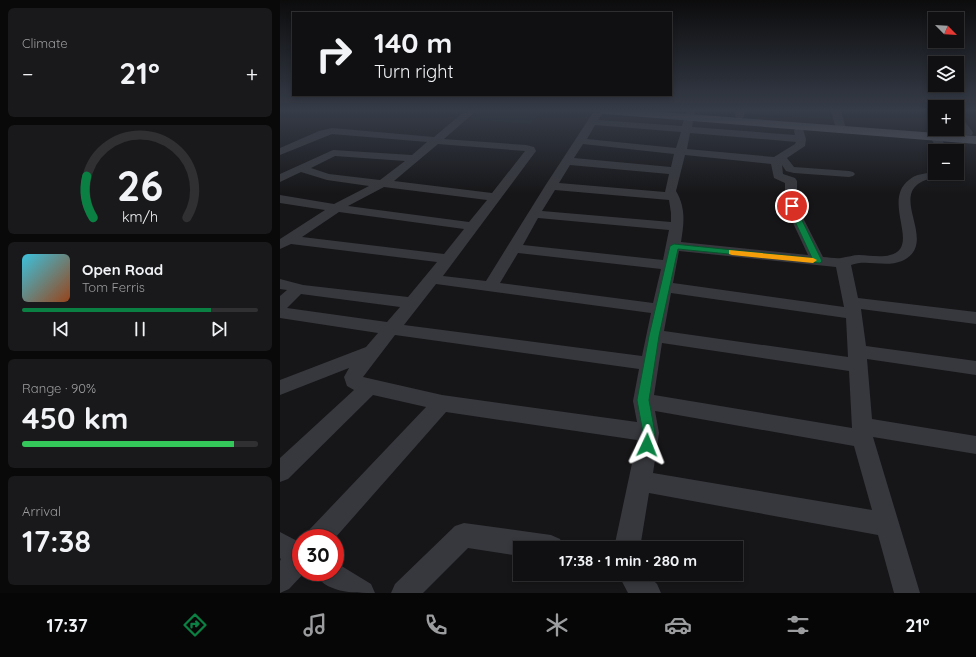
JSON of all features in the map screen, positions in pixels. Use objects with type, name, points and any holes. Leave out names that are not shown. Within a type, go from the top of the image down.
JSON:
[{"type":"street","points":[[280,152],[310,139]]},
{"type":"street","points":[[421,139],[530,149],[531,151],[448,259],[372,352],[353,377],[354,381],[369,387],[442,403],[649,433]]},
{"type":"street","points":[[628,541],[649,433],[643,400],[654,336],[674,246],[679,216],[677,201],[670,191],[684,139]]},
{"type":"street","points":[[801,139],[800,146],[776,162],[778,176],[791,181],[792,206],[818,261]]},
{"type":"street","points":[[284,242],[365,191],[383,184],[436,140]]},
{"type":"street","points":[[490,286],[580,140],[778,160],[785,161],[790,169],[794,170],[849,174]]},
{"type":"street","points":[[280,178],[333,153],[414,158]]},
{"type":"street","points":[[567,161],[675,171]]},
{"type":"street","points":[[300,168],[327,176],[495,197]]},
{"type":"street","points":[[674,246],[842,263],[850,259],[895,259],[904,254],[911,240],[904,206],[905,194],[908,187],[914,182],[928,177]]},
{"type":"street","points":[[551,186],[674,197]]},
{"type":"street","points":[[284,202],[472,226]]},
{"type":"street","points":[[534,214],[677,227]]},
{"type":"street","points":[[284,242],[448,259]]},
{"type":"street","points":[[514,248],[670,265]]},
{"type":"street","points":[[842,263],[853,308],[858,358],[862,432],[907,593]]},
{"type":"street","points":[[432,279],[660,309]]},
{"type":"street","points":[[280,284],[296,287],[298,289],[413,303]]},
{"type":"street","points":[[665,287],[853,308],[976,318]]},
{"type":"street","points":[[280,306],[298,289]]},
{"type":"street","points":[[280,312],[392,329],[650,364]]},
{"type":"street","points":[[654,336],[858,358],[976,368]]},
{"type":"street","points":[[280,388],[372,352]]},
{"type":"street","points":[[280,472],[369,387]]},
{"type":"street","points":[[643,400],[862,432],[976,445]]},
{"type":"street","points":[[326,529],[442,403]]},
{"type":"street","points":[[640,481],[888,525]]},
{"type":"street","points":[[404,593],[464,535],[513,542]]},
{"type":"street","points":[[280,544],[292,551]]},
{"type":"street","points":[[280,580],[292,567]]},
{"type":"street","points":[[342,581],[362,593]]},
{"type":"street","points":[[636,581],[640,587],[648,593]]},
{"type":"slow traffic","points":[[732,252],[813,260]]},
{"type":"route","points":[[647,445],[649,433],[643,400],[654,336],[674,246],[818,261],[792,206]]}]
